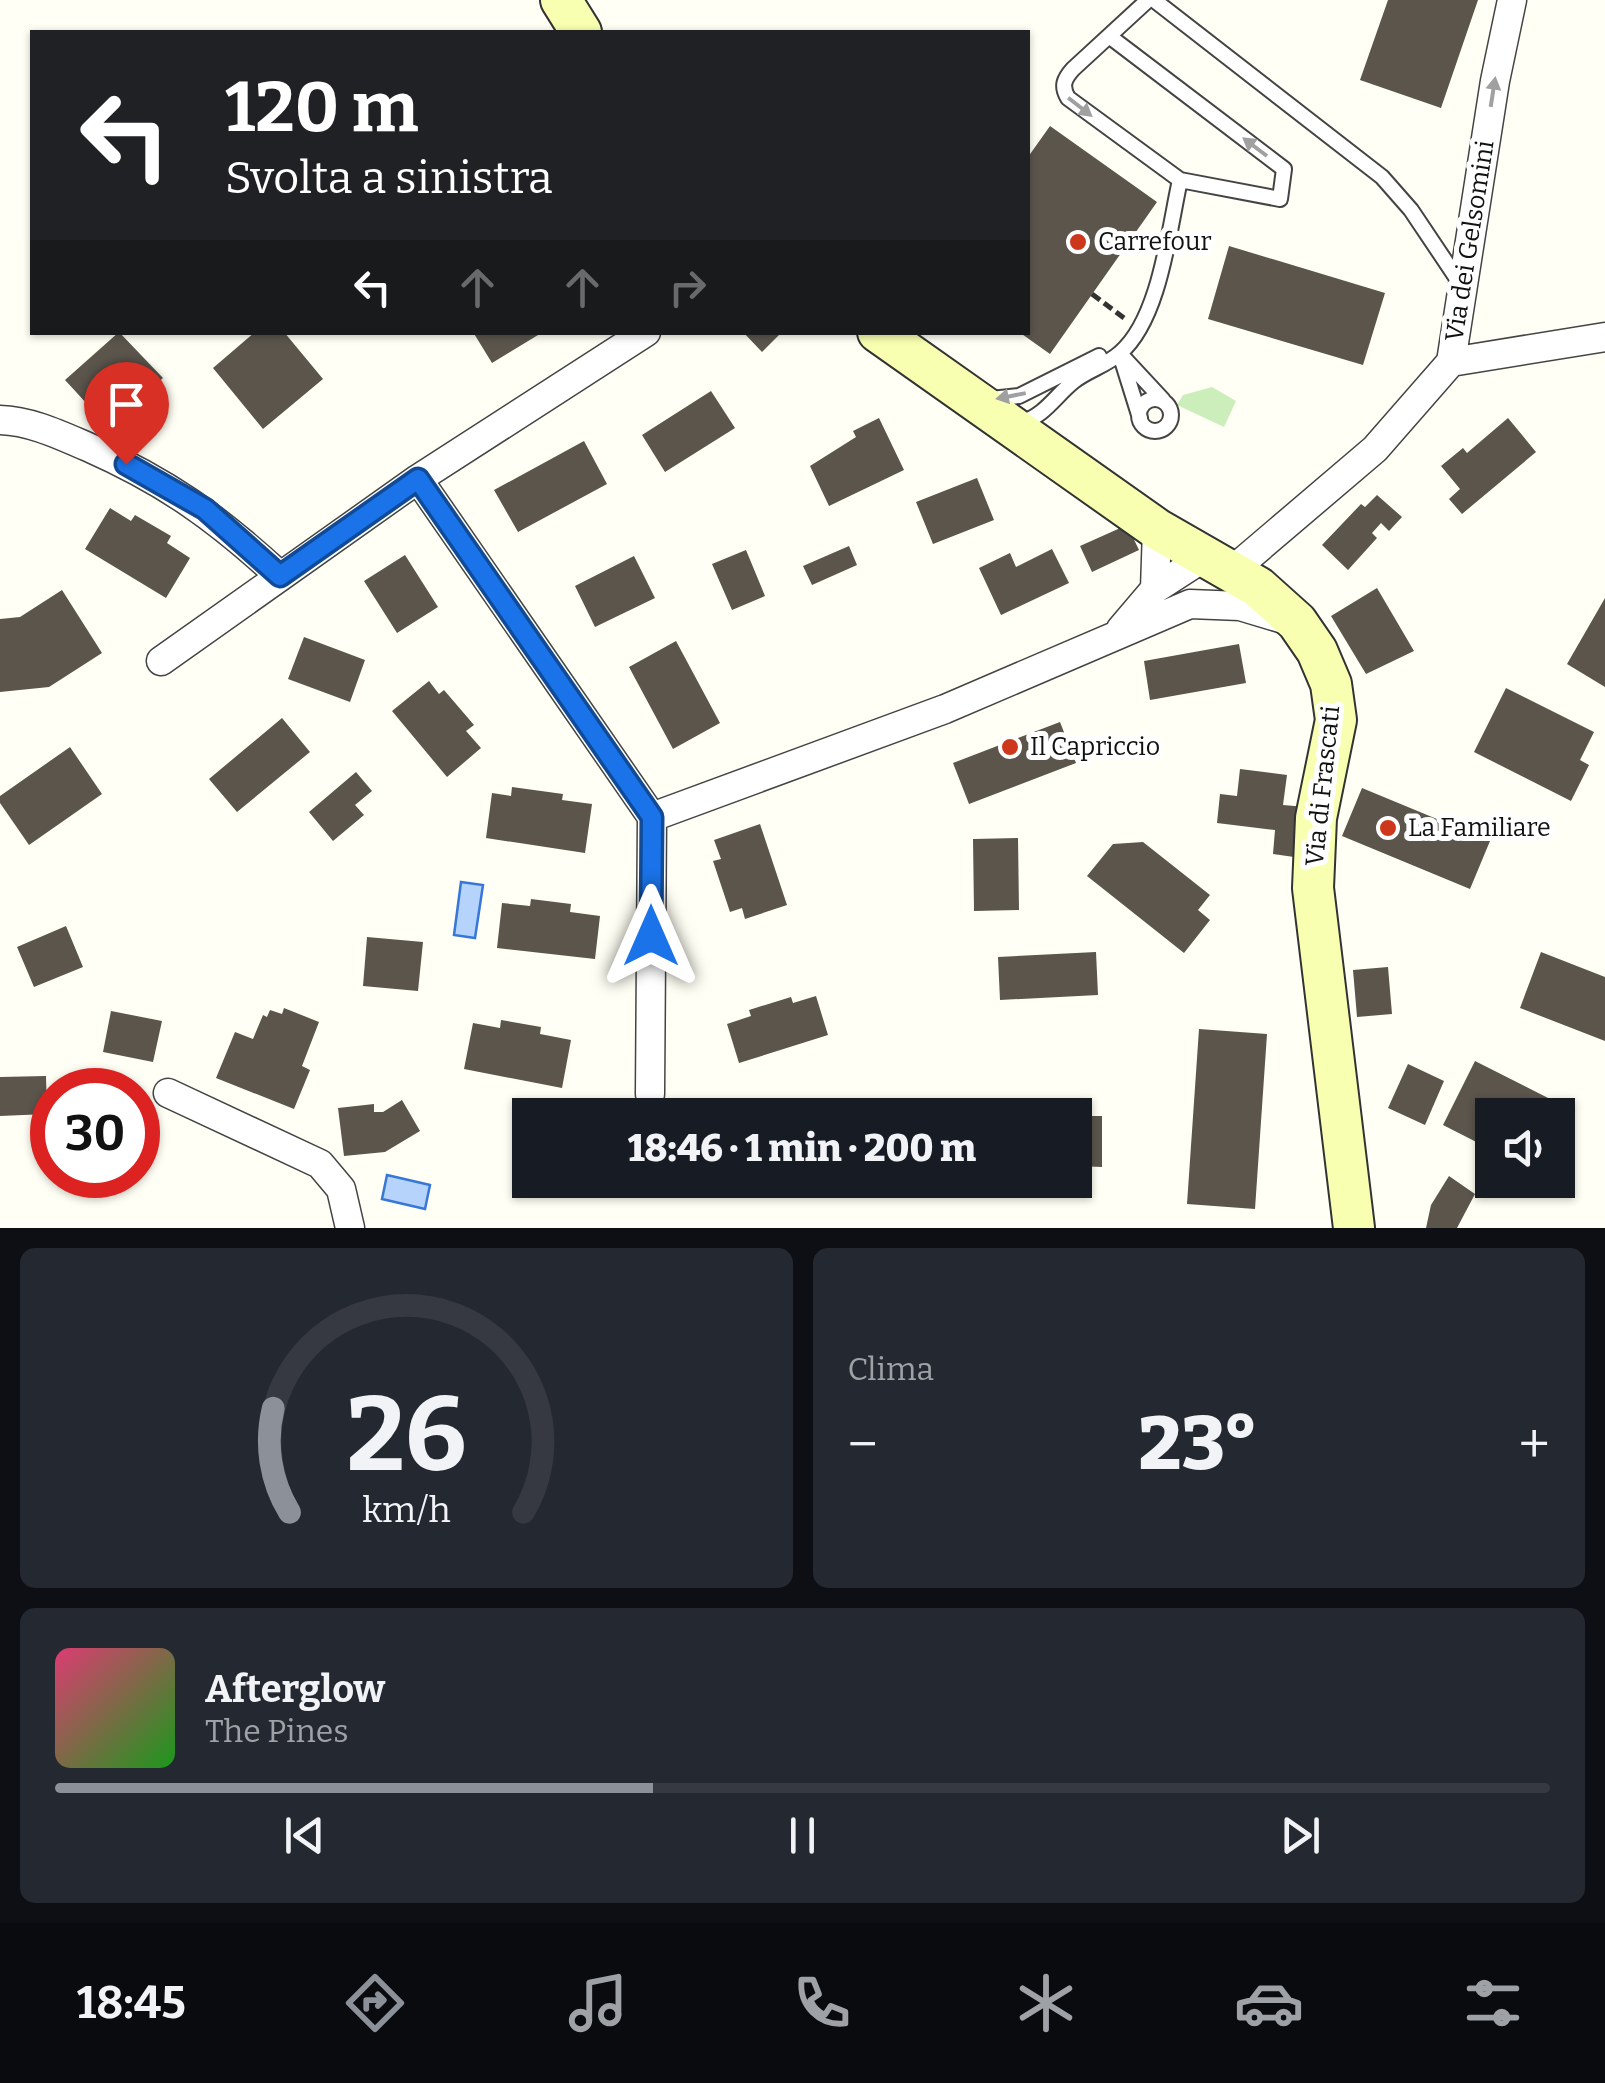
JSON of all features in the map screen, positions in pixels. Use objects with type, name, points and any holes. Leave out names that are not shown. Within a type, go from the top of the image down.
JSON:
[{"type":"main road","points":[[562,0],[580,30]]},
{"type":"main road","name":"Via di Frascati","points":[[882,335],[1004,424],[1296,622],[1324,664],[1335,706],[1334,734],[1316,818],[1314,888],[1354,1228]]},
{"type":"street","name":"Via dei Gelsomini","points":[[1121,630],[1155,589],[1234,580],[1375,449],[1450,362],[1512,0]]},
{"type":"street","points":[[161,661],[418,479],[641,335]]},
{"type":"street","points":[[1450,362],[1605,338]]},
{"type":"street","points":[[0,420],[31,424],[66,437],[167,484],[205,509],[280,576]]},
{"type":"street","points":[[418,479],[652,817],[650,1094]]},
{"type":"street","points":[[1155,589],[1157,530]]},
{"type":"street","points":[[652,817],[903,726],[1121,630],[1190,604],[1234,580]]},
{"type":"street","points":[[168,1094],[320,1164],[340,1189],[350,1228]]},
{"type":"lane","points":[[1109,36],[1284,169],[1280,198],[1180,180],[1064,92],[1068,74],[1109,36],[1151,0],[1382,177],[1411,210],[1462,287]]},
{"type":"lane","points":[[1004,424],[1030,420],[1070,384],[1120,354],[1138,328],[1154,292],[1180,180]]},
{"type":"lane","points":[[963,395],[990,399],[1019,396],[1080,364],[1120,354]]},
{"type":"lane","points":[[1120,354],[1171,412],[1166,427],[1150,430],[1140,418],[1120,354]]},
{"type":"lane","points":[[1140,418],[1148,400],[1162,400]]},
{"type":"path","points":[[1092,294],[1138,328]]},
{"type":"green space","points":[[1212,387],[1236,401],[1224,427],[1177,405],[1183,395]]},
{"type":"water","points":[[461,882],[483,885],[475,938],[454,935]]},
{"type":"water","points":[[387,1175],[430,1185],[425,1209],[382,1199]]},
{"type":"building","points":[[1388,0],[1478,0],[1441,108],[1360,80]]},
{"type":"building","name":"Carrefour","points":[[1050,126],[1157,202],[1050,354],[1023,335],[1030,335],[1030,154]]},
{"type":"building","points":[[1229,246],[1385,293],[1363,365],[1208,319]]},
{"type":"building","points":[[116,335],[122,335],[163,378],[122,413],[103,392],[88,405],[65,380]]},
{"type":"building","points":[[252,335],[286,335],[323,379],[263,429],[213,368]]},
{"type":"building","points":[[475,335],[538,335],[492,363]]},
{"type":"building","points":[[746,335],[779,335],[762,352]]},
{"type":"building","points":[[711,391],[735,428],[665,472],[642,435]]},
{"type":"building","points":[[879,418],[904,470],[829,506],[810,466],[856,437],[853,431]]},
{"type":"building","points":[[1508,418],[1536,452],[1462,514],[1449,499],[1460,489],[1441,466],[1463,448],[1467,453]]},
{"type":"building","points":[[584,441],[607,484],[518,532],[494,490]]},
{"type":"building","points":[[977,478],[994,520],[933,544],[916,502]]},
{"type":"building","points":[[1377,495],[1402,517],[1389,531],[1381,523],[1372,533],[1377,538],[1348,570],[1322,545],[1361,504],[1365,507]]},
{"type":"building","points":[[110,508],[131,521],[135,515],[171,536],[167,543],[190,558],[166,598],[85,549]]},
{"type":"building","points":[[1127,525],[1139,550],[1092,572],[1080,546]]},
{"type":"building","points":[[849,546],[857,565],[812,585],[803,566]]},
{"type":"building","points":[[1052,549],[1069,583],[1001,615],[979,568],[1010,553],[1016,567]]},
{"type":"building","points":[[746,550],[765,596],[732,610],[712,564]]},
{"type":"building","points":[[405,555],[438,607],[397,633],[364,581]]},
{"type":"building","points":[[634,556],[655,598],[595,627],[575,586]]},
{"type":"building","points":[[1377,588],[1414,651],[1366,674],[1331,616]]},
{"type":"building","points":[[62,590],[102,653],[49,687],[0,692],[0,619],[20,617]]},
{"type":"building","points":[[1605,598],[1605,687],[1567,664]]},
{"type":"building","points":[[304,637],[365,660],[350,702],[288,679]]},
{"type":"building","points":[[676,641],[720,723],[673,749],[629,667]]},
{"type":"building","points":[[1239,644],[1246,683],[1150,700],[1144,661]]},
{"type":"building","points":[[429,681],[439,694],[444,690],[474,725],[466,731],[481,748],[447,777],[392,711]]},
{"type":"building","points":[[1506,688],[1594,732],[1580,760],[1589,765],[1571,801],[1474,752]]},
{"type":"building","points":[[282,718],[310,752],[237,812],[209,779]]},
{"type":"building","points":[[1060,722],[1076,763],[969,804],[953,763]]},
{"type":"building","points":[[70,747],[102,794],[29,845],[0,803],[0,796]]},
{"type":"building","points":[[1240,769],[1287,775],[1283,805],[1306,807],[1301,858],[1273,854],[1275,830],[1217,823],[1220,794],[1237,796]]},
{"type":"building","points":[[356,772],[372,791],[355,805],[364,815],[333,841],[309,812]]},
{"type":"building","points":[[512,787],[563,794],[562,800],[592,804],[585,853],[486,838],[492,793],[511,796]]},
{"type":"building","points":[[1362,788],[1490,841],[1470,889],[1342,836]]},
{"type":"building","points":[[760,824],[787,905],[745,919],[742,908],[730,912],[713,861],[721,859],[714,840]]},
{"type":"building","points":[[1018,838],[1019,910],[974,911],[973,839]]},
{"type":"building","points":[[1143,842],[1210,895],[1198,910],[1210,920],[1184,953],[1087,876],[1113,844]]},
{"type":"building","points":[[531,899],[571,904],[570,912],[600,916],[595,959],[497,948],[502,903],[530,906]]},
{"type":"building","points":[[66,926],[83,967],[34,987],[17,947]]},
{"type":"building","points":[[367,937],[423,942],[418,991],[363,986]]},
{"type":"building","points":[[1096,952],[1098,995],[1000,1000],[998,957]]},
{"type":"building","points":[[1541,952],[1605,977],[1605,1041],[1520,1008]]},
{"type":"building","points":[[1388,967],[1392,1014],[1357,1017],[1353,970]]},
{"type":"building","points":[[816,996],[828,1035],[739,1063],[727,1024],[751,1016],[749,1010],[791,997],[793,1003]]},
{"type":"building","points":[[284,1008],[319,1022],[302,1066],[310,1070],[294,1109],[216,1078],[235,1032],[253,1039],[263,1015],[267,1017],[270,1010],[282,1014]]},
{"type":"building","points":[[111,1011],[162,1021],[153,1062],[103,1052]]},
{"type":"building","points":[[501,1020],[541,1027],[540,1034],[571,1040],[562,1088],[464,1069],[473,1023],[500,1028]]},
{"type":"building","points":[[1199,1029],[1267,1034],[1255,1209],[1187,1204]]},
{"type":"building","points":[[1475,1061],[1548,1098],[1475,1098],[1475,1141],[1443,1125]]},
{"type":"building","points":[[1408,1064],[1444,1081],[1425,1125],[1388,1108]]},
{"type":"building","points":[[30,1076],[30,1115],[0,1116],[0,1077]]},
{"type":"building","points":[[402,1100],[420,1131],[385,1152],[344,1156],[338,1108],[374,1104],[374,1112],[383,1112]]},
{"type":"building","points":[[1092,1116],[1102,1116],[1102,1167],[1092,1167]]},
{"type":"building","points":[[1449,1176],[1475,1194],[1457,1228],[1426,1228],[1431,1205]]},
{"type":"place","name":"Carrefour","points":[[1078,242]]},
{"type":"place","name":"Il Capriccio","points":[[1010,747]]},
{"type":"place","name":"La Familiare","points":[[1388,828]]},
{"type":"route","points":[[126,464],[205,509],[280,576],[418,479],[652,817],[651,936]]}]
